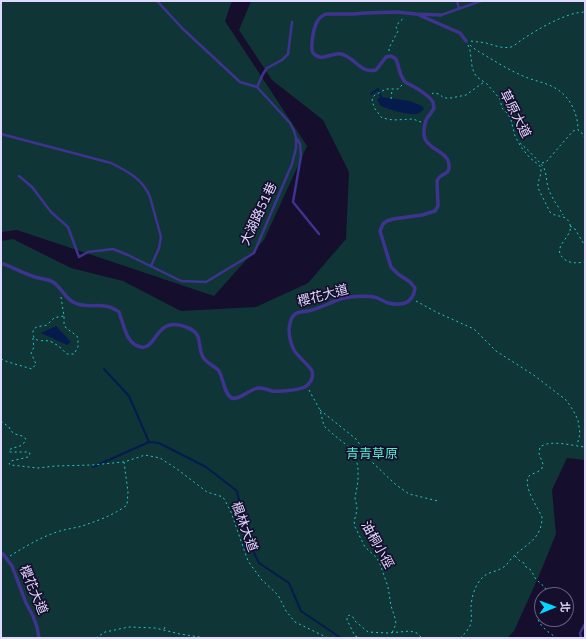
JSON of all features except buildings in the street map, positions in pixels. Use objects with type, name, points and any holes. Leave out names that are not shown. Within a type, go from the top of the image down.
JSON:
[{"type":"street","points":[[412,298],[415,288],[410,282],[391,267],[380,231],[383,224],[387,221],[422,215],[435,211],[438,206],[438,177],[446,174],[449,170],[449,164],[447,158],[432,148],[427,143],[425,138],[425,123],[434,107],[433,102],[428,96],[405,82],[400,76],[396,59],[391,56],[386,57],[376,70],[371,71],[366,70],[342,54],[327,57],[316,56],[312,52],[312,47],[316,23],[322,15],[326,14],[397,12],[441,15]]},
{"type":"street","points":[[416,14],[460,33],[466,41]]},
{"type":"street","points":[[1,264],[52,282],[76,304],[112,307],[119,312],[130,340],[142,347],[148,346],[159,331],[166,326],[175,324],[194,330],[199,337],[203,358],[218,371],[228,396],[232,398],[237,398],[256,388],[279,392],[306,386]]},
{"type":"street","name":"櫻花大道","points":[[306,386],[311,382],[312,371],[294,349],[289,336],[290,322],[293,316],[297,313],[308,312],[341,299],[366,296],[399,304],[406,303],[412,298]]},
{"type":"street","name":"櫻花大道","points":[[1,554],[3,554],[12,566],[26,603],[33,616],[39,638]]},
{"type":"lane","points":[[157,1],[183,29],[240,82],[257,87],[290,123],[300,144],[301,156],[293,202],[319,234]]},
{"type":"lane","points":[[457,1],[458,9]]},
{"type":"lane","points":[[441,15],[481,1]]},
{"type":"lane","points":[[257,87],[263,74],[268,68],[282,60],[288,54],[292,22]]},
{"type":"lane","points":[[1,134],[111,163],[122,168],[141,182],[148,191],[161,237],[159,248],[151,266]]},
{"type":"lane","name":"大湖路51巷","points":[[19,176],[32,187],[51,212],[68,227],[80,258],[88,252],[113,249],[181,281],[206,282],[254,252],[292,164],[296,148],[296,138]]},
{"type":"lane","points":[[581,638],[580,633],[585,624]]},
{"type":"path","points":[[466,41],[488,43],[506,48],[512,47],[522,39],[548,24],[576,13],[585,12]]},
{"type":"path","points":[[388,56],[389,48],[398,31],[396,27],[398,22],[411,13]]},
{"type":"path","points":[[466,41],[471,47],[502,66],[522,76],[559,90],[570,103],[576,115],[578,130],[585,138]]},
{"type":"path","name":"草原大道","points":[[466,41],[470,50],[474,74],[500,99],[502,108],[511,120],[515,136],[521,147],[541,168],[538,188],[551,213],[563,216],[569,221],[570,225],[575,229],[585,246]]},
{"type":"path","points":[[405,82],[398,89],[384,90],[375,94],[372,101],[374,109],[382,118],[393,120],[413,119],[425,123]]},
{"type":"path","points":[[428,96],[433,93],[439,94],[444,98],[450,98],[466,94],[484,82]]},
{"type":"path","points":[[391,99],[392,90]]},
{"type":"path","points":[[542,164],[546,162],[573,131],[578,130]]},
{"type":"path","points":[[519,143],[523,145],[542,164],[549,192],[563,216]]},
{"type":"path","points":[[570,225],[569,233],[560,247],[560,255],[569,262],[585,262]]},
{"type":"path","points":[[33,336],[35,339],[49,341],[58,345],[67,354],[74,354],[78,347],[78,340],[77,336],[66,328],[64,324],[60,289]]},
{"type":"path","points":[[412,298],[436,312],[474,329],[496,351],[535,376],[566,400],[578,420],[580,434],[577,446]]},
{"type":"path","points":[[1,359],[32,369],[36,364],[31,353],[34,347],[34,328],[47,325],[52,319],[64,316]]},
{"type":"path","name":"油桐小徑","points":[[306,386],[320,410],[324,426],[354,452],[358,468],[358,481],[355,498],[358,507],[354,521],[355,527],[365,547],[377,558],[380,564],[388,588],[395,618],[396,624],[392,633]]},
{"type":"path","points":[[320,410],[356,439],[374,463],[395,484],[409,494],[438,501]]},
{"type":"path","points":[[1,421],[9,427],[11,431],[26,439],[24,444],[20,447],[11,448],[9,451],[30,453],[28,457],[11,461],[9,464],[38,468],[55,466],[92,466],[124,462],[128,492],[126,505],[119,511],[82,526],[60,531],[45,537],[6,558]]},
{"type":"path","points":[[460,638],[468,630],[471,624],[471,608],[478,583],[489,573],[503,568],[514,556],[536,538],[539,533],[542,517],[528,489],[527,483],[528,478],[541,470],[543,466],[539,452],[540,447],[544,444],[562,443],[585,447]]},
{"type":"path","name":"楓林大道","points":[[124,462],[145,455],[160,458],[207,492],[223,497],[231,512],[248,561],[261,580],[278,595],[286,611],[295,622],[328,638]]},
{"type":"path","points":[[514,556],[520,562],[524,563],[526,567],[531,570],[535,578],[545,587]]},
{"type":"path","points":[[362,638],[355,636],[346,617],[349,615],[368,632],[392,633],[410,631],[422,638]]},
{"type":"path","points":[[163,630],[166,625]]},
{"type":"path","points":[[96,638],[105,632],[129,627],[155,628],[206,638]]},
{"type":"path","points":[[544,627],[557,638]]},
{"type":"green space","points":[[1,1],[232,1],[225,21],[307,146],[264,240],[214,296],[17,230],[1,232]]},
{"type":"green space","name":"青青草原","points":[[251,1],[585,1],[585,460],[567,458],[552,490],[556,534],[514,631],[507,638],[1,638],[1,241],[13,239],[71,268],[123,281],[181,311],[256,307],[308,283],[346,239],[349,172],[323,120],[272,80],[239,30]]},
{"type":"water","points":[[381,97],[410,101],[422,106],[424,109],[418,114],[408,114],[392,110],[380,105],[377,99]]},
{"type":"water","points":[[56,326],[71,342],[67,345],[41,333]]},
{"type":"waterway","points":[[371,94],[378,89],[381,97]]},
{"type":"waterway","points":[[104,369],[129,396],[149,442],[159,443],[206,467],[237,491],[247,538],[259,563],[289,583],[301,611],[341,638]]},
{"type":"waterway","points":[[93,467],[149,442]]}]
